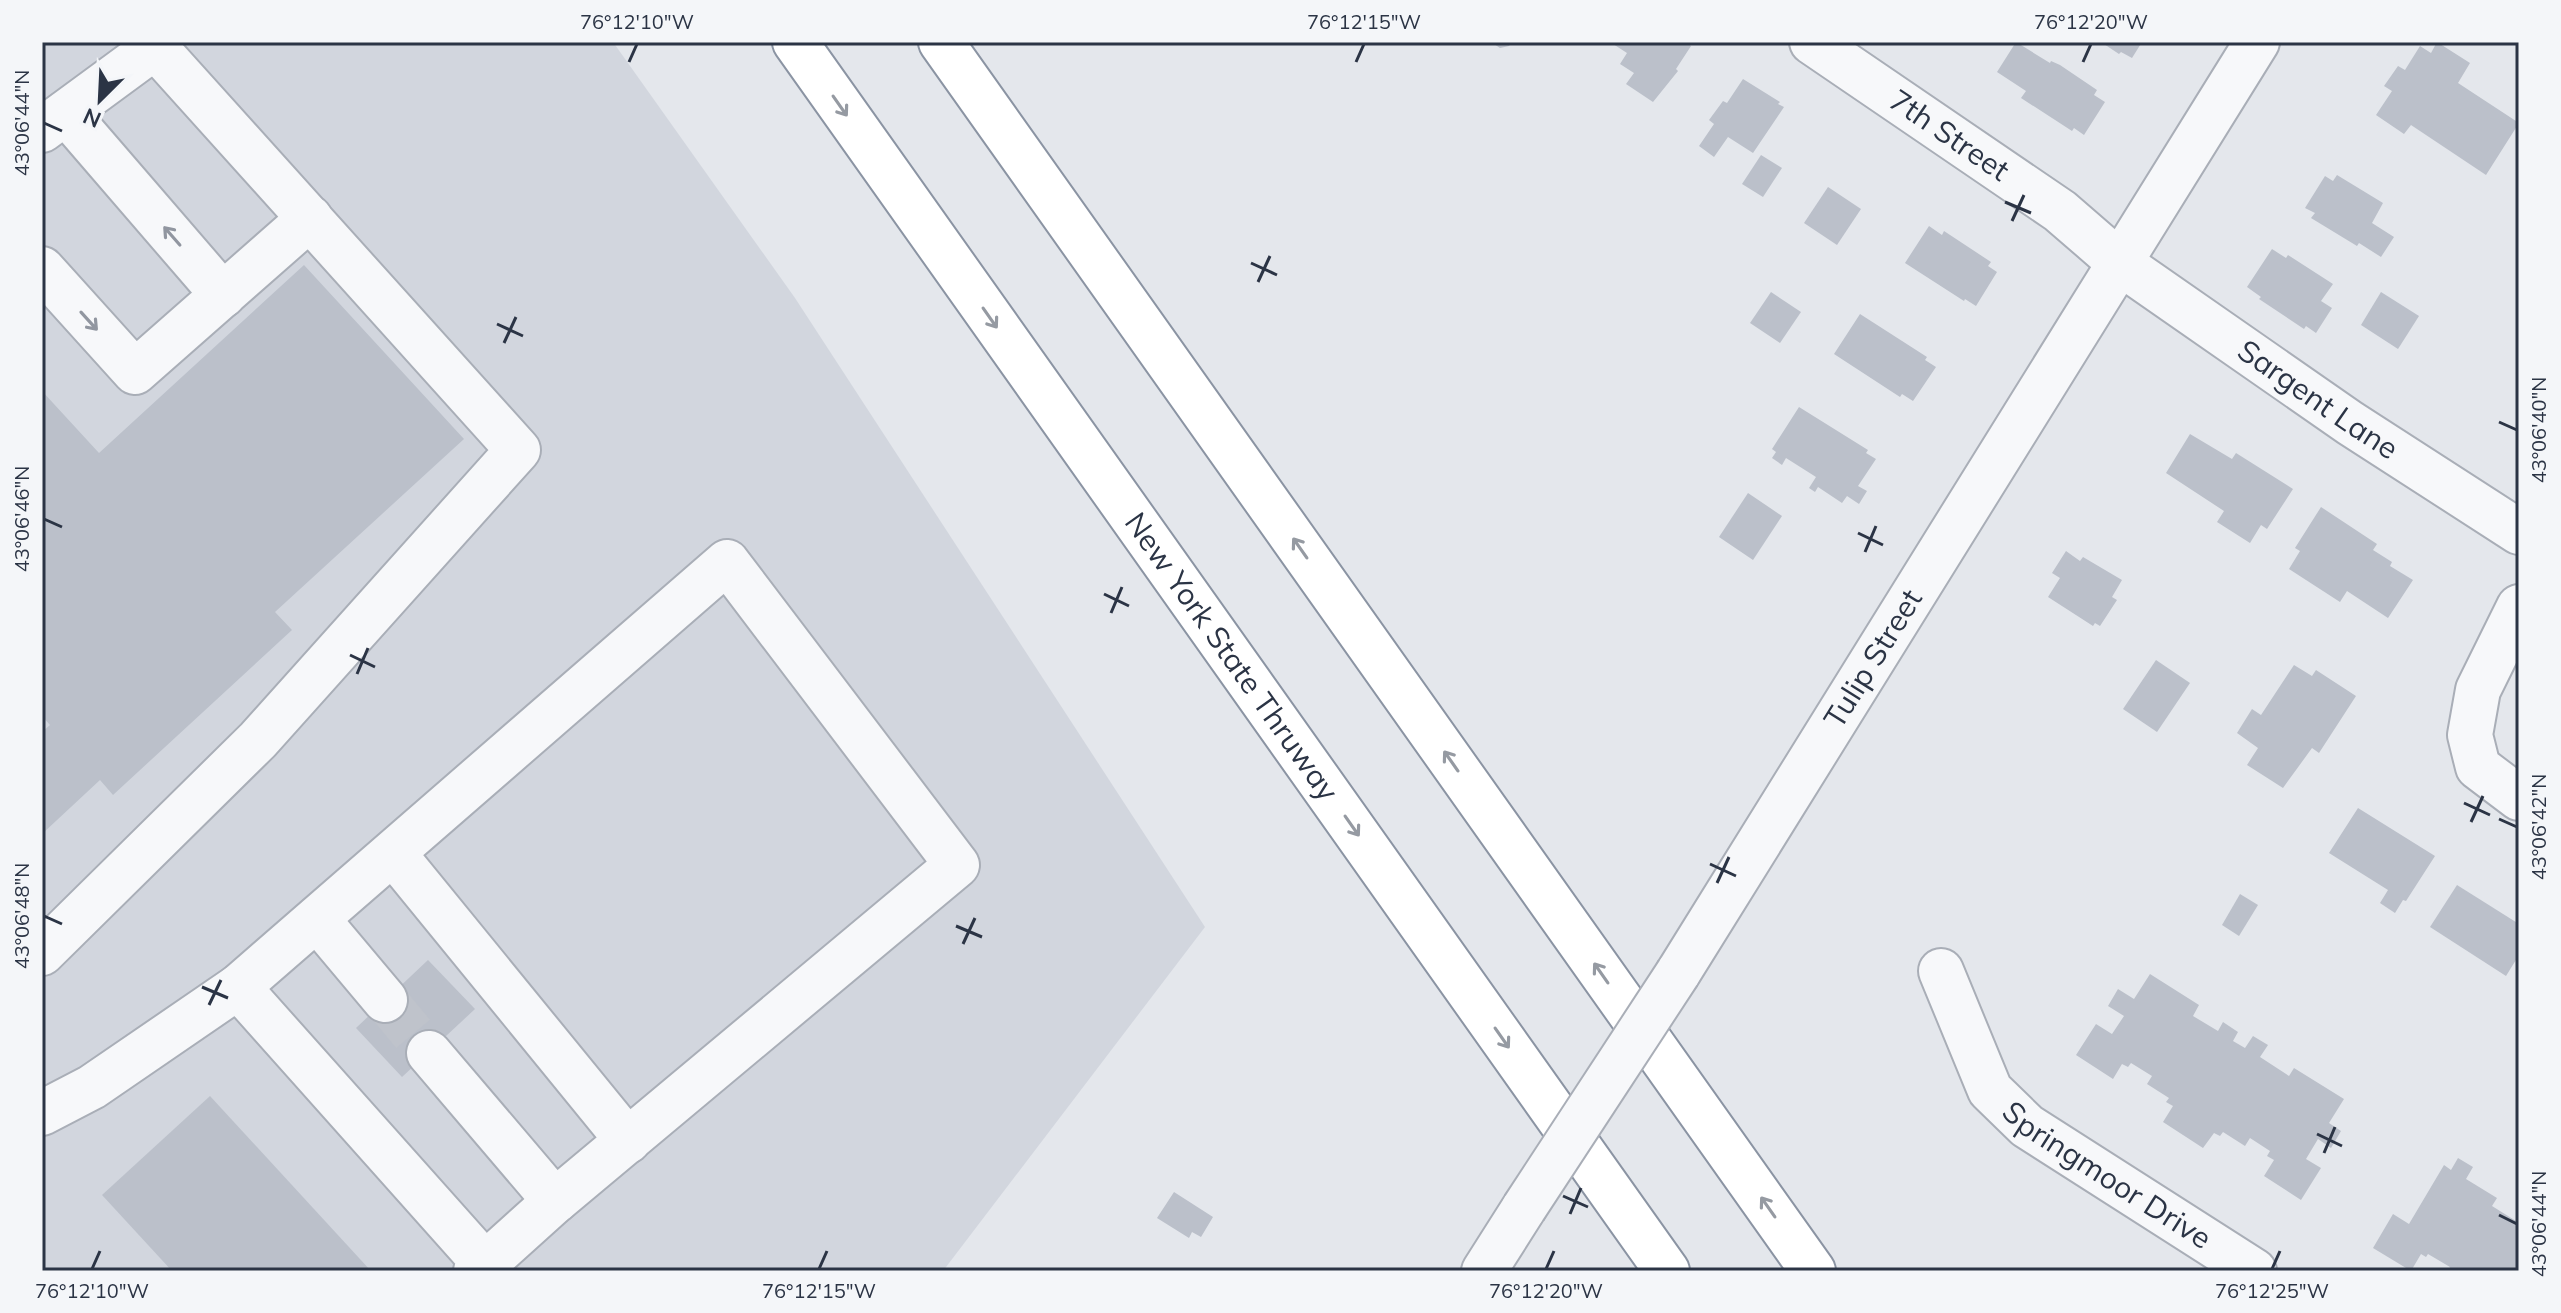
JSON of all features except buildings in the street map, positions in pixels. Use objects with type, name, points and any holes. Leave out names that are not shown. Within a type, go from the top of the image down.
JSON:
[{"type":"highway","name":"New York State Thruway","points":[[795,42],[1667,1271]]},
{"type":"highway","points":[[941,42],[1813,1271]]},
{"type":"street","name":"7th Street","points":[[1812,42],[2060,211],[2120,263]]},
{"type":"street","name":"Tulip Street","points":[[1484,1271],[1678,973],[2257,42]]},
{"type":"street","points":[[42,953],[258,740],[518,450],[155,47],[54,122],[223,295]]},
{"type":"street","points":[[42,269],[135,372],[310,218]]},
{"type":"street","name":"Sargent Lane","points":[[2120,263],[2350,423],[2519,532]]},
{"type":"street","points":[[42,1113],[92,1087],[238,987],[727,562],[957,865],[555,1201],[480,1268],[238,987]]},
{"type":"street","points":[[2519,607],[2478,690],[2470,735],[2478,767],[2519,798]]},
{"type":"street","points":[[393,853],[628,1141]]},
{"type":"street","points":[[317,919],[385,1000]]},
{"type":"street","name":"Springmoor Drive","points":[[1941,971],[1990,1090],[2027,1126],[2254,1271]]},
{"type":"street","points":[[429,1053],[555,1201]]},
{"type":"shaded area","points":[[42,42],[613,42],[795,298],[1205,927],[943,1271],[42,1271]]},
{"type":"tunnel","points":[[385,1000],[429,1053]]}]
